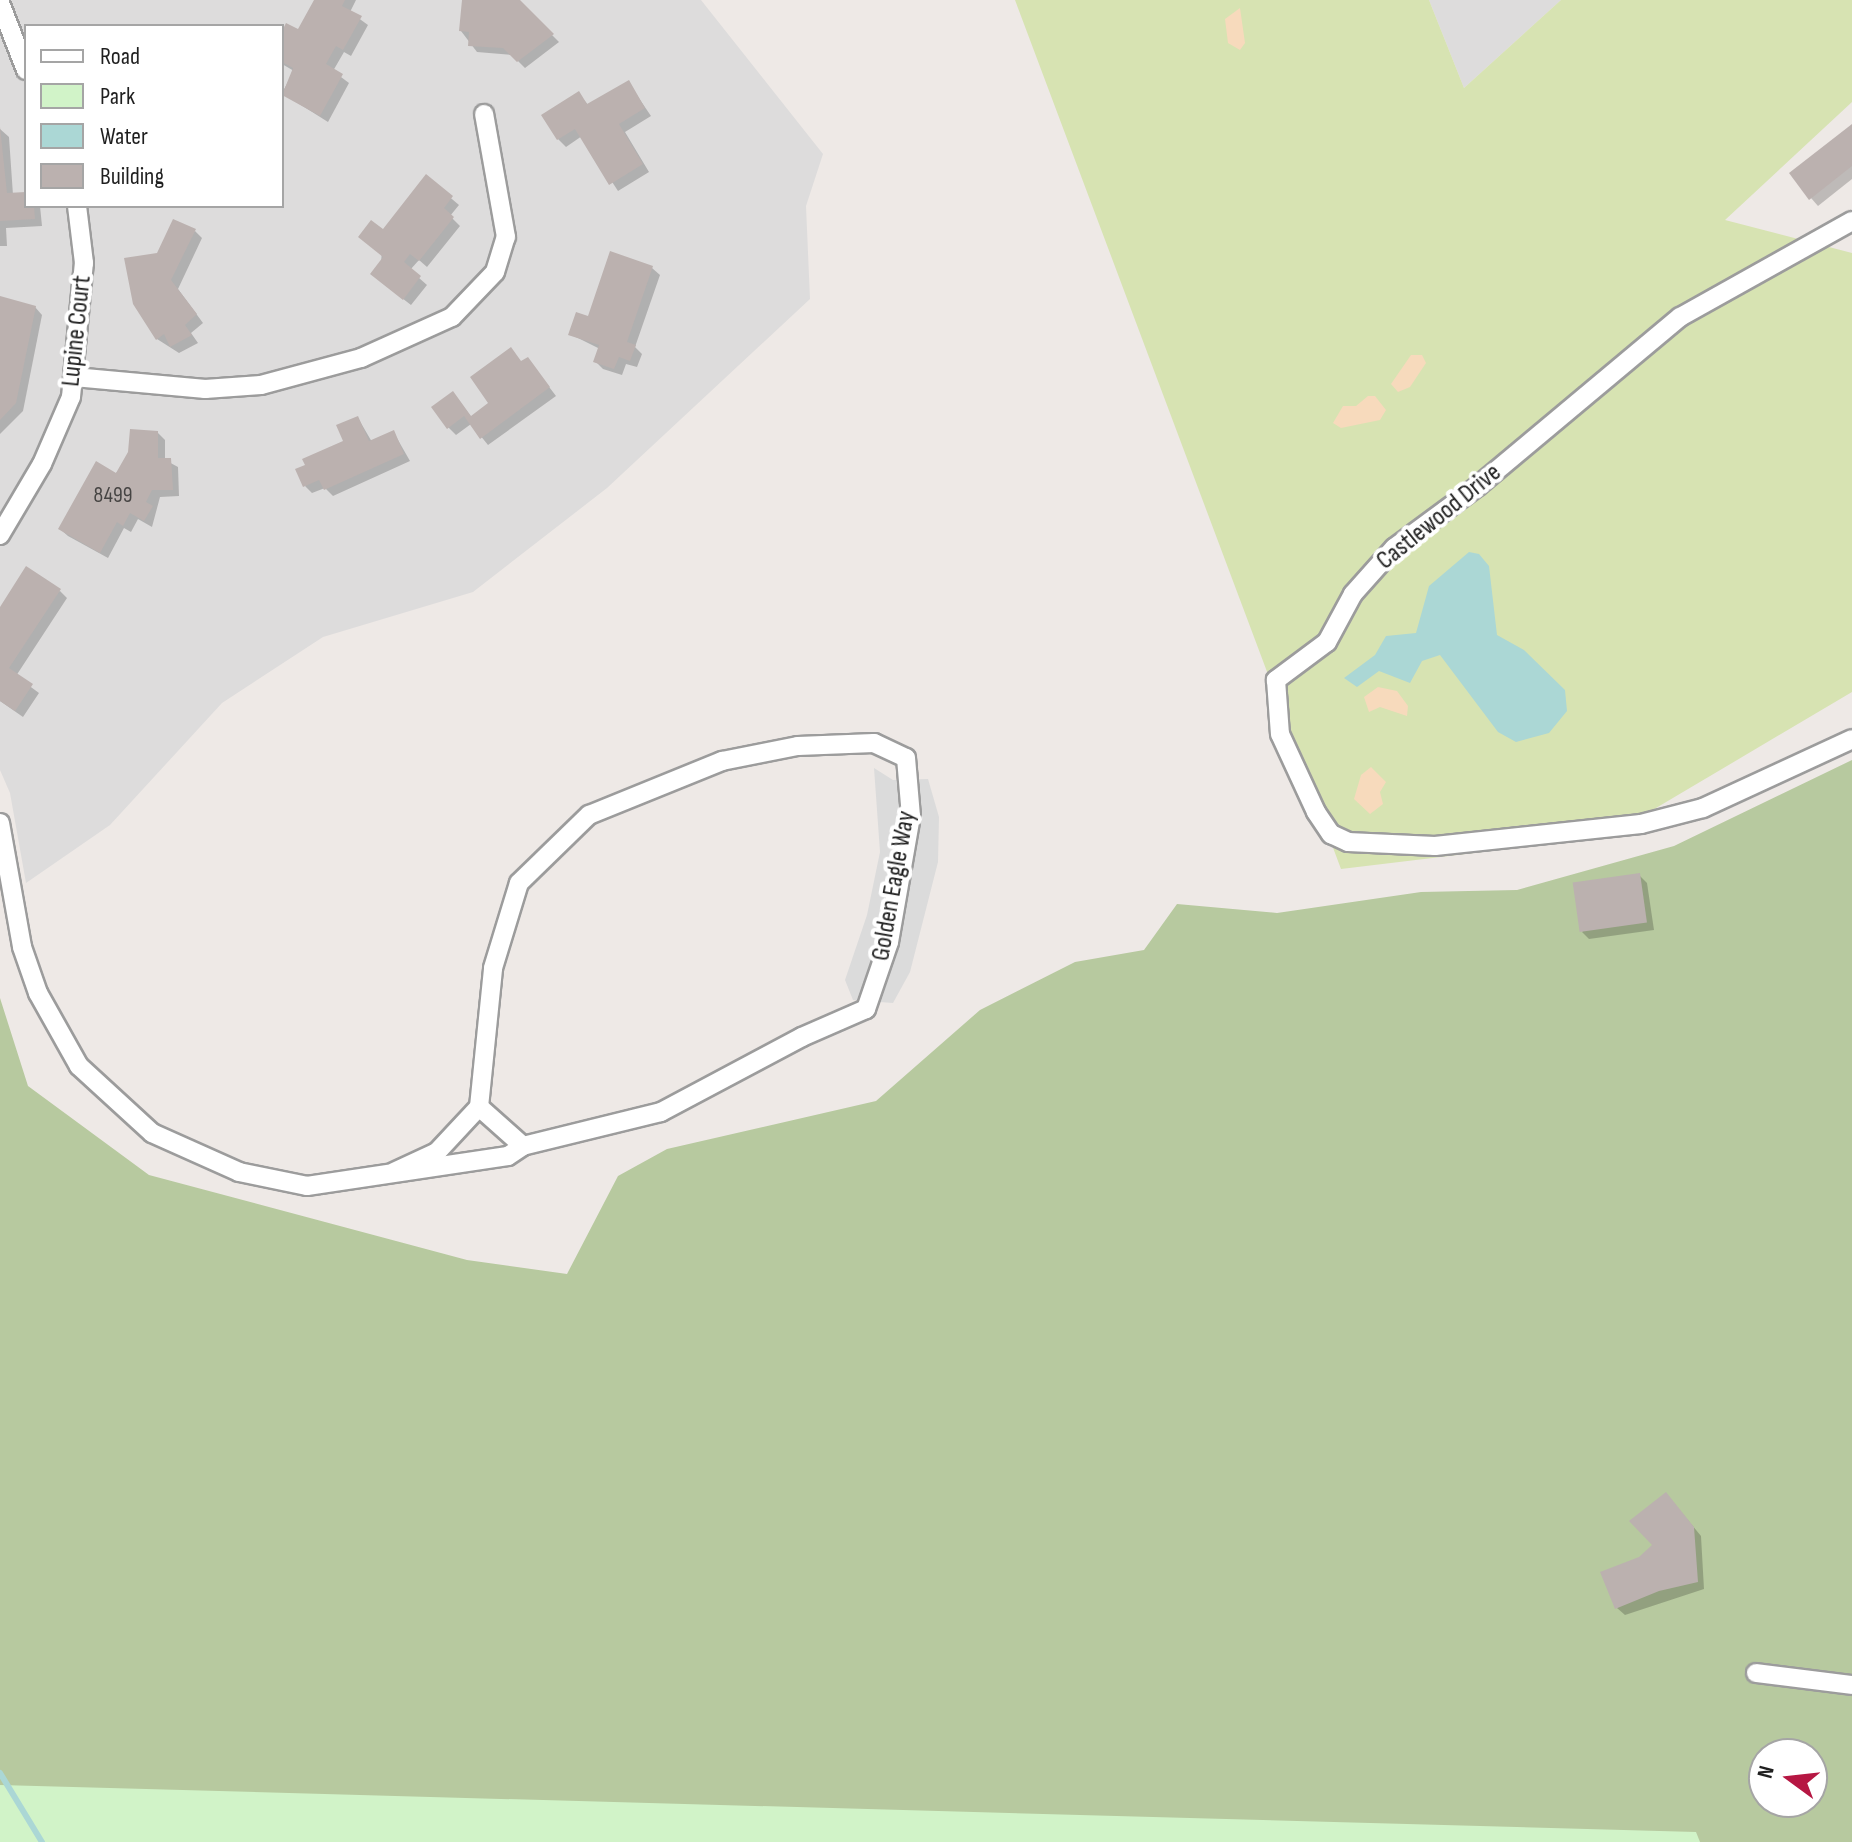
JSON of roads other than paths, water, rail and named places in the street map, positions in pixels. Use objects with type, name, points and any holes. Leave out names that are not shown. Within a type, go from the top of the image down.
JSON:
[{"type":"street","points":[[0,3],[24,65]]},
{"type":"street","points":[[74,377],[205,389],[261,385],[361,358],[452,317],[495,272],[506,237],[484,114]]},
{"type":"street","name":"Lupine Court","points":[[0,535],[42,464],[74,377],[84,263],[77,208]]},
{"type":"street","name":"Castlewood Drive","points":[[1852,221],[1680,317],[1478,486],[1394,548],[1353,594],[1327,642],[1276,680],[1280,734],[1323,823],[1331,834],[1348,842],[1435,846],[1641,824],[1703,808],[1852,739]]},
{"type":"street","name":"Golden Eagle Way","points":[[0,823],[22,947],[38,993],[79,1066],[152,1133],[239,1172],[307,1186],[508,1156],[523,1146],[661,1112],[802,1037],[866,1009],[889,942],[911,816],[906,758],[874,743],[798,746],[722,761],[589,815],[519,883],[493,968],[479,1107],[437,1152],[394,1172]]},
{"type":"street","points":[[479,1107],[523,1146]]},
{"type":"street","points":[[1756,1673],[1852,1685]]},
{"type":"water","points":[[1469,552],[1479,554],[1489,566],[1497,635],[1524,650],[1565,690],[1567,711],[1549,733],[1516,742],[1498,732],[1440,655],[1422,661],[1410,683],[1379,671],[1357,687],[1344,678],[1375,655],[1386,636],[1416,633],[1429,586]]},
{"type":"waterway","points":[[0,1773],[42,1842]]}]
